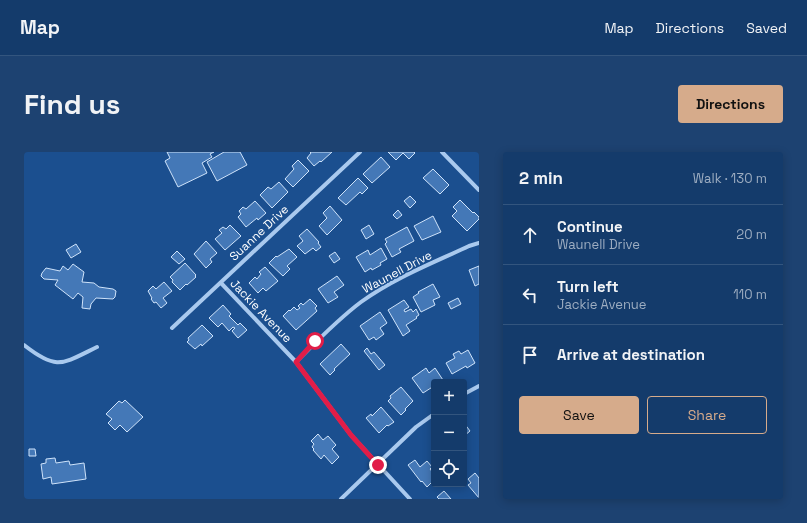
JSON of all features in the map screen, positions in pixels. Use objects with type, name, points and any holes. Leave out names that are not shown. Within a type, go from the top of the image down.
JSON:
[{"type":"street","name":"Suanne Drive","points":[[172,328],[360,152]]},
{"type":"street","points":[[442,152],[479,190]]},
{"type":"street","name":"Waunell Drive","points":[[296,362],[315,341],[361,302],[406,276],[479,243]]},
{"type":"street","name":"Jackie Avenue","points":[[221,283],[296,362],[351,435],[410,499]]},
{"type":"street","points":[[24,345],[42,358],[56,363],[70,360],[97,347]]},
{"type":"street","points":[[467,392],[479,386]]},
{"type":"street","points":[[341,499],[416,427],[433,415]]},
{"type":"building","points":[[167,152],[214,152],[210,154],[212,157],[202,163],[207,173],[178,187],[165,161],[170,158]]},
{"type":"building","points":[[224,152],[240,152],[247,165],[217,181],[207,162]]},
{"type":"building","points":[[310,152],[332,152],[314,166],[307,158],[311,153]]},
{"type":"building","points":[[388,152],[415,153],[409,159],[403,153],[396,160]]},
{"type":"building","points":[[381,157],[390,167],[372,183],[363,174]]},
{"type":"building","points":[[298,160],[309,171],[293,187],[285,179],[294,169],[292,166]]},
{"type":"building","points":[[433,169],[449,185],[440,194],[423,178]]},
{"type":"building","points":[[358,178],[368,188],[362,194],[360,192],[346,205],[338,198]]},
{"type":"building","points":[[279,182],[288,192],[272,208],[260,195],[268,187],[271,189]]},
{"type":"building","points":[[410,196],[416,202],[410,208],[404,201]]},
{"type":"building","points":[[460,200],[479,217],[479,219],[467,231],[452,216],[457,211],[453,207]]},
{"type":"building","points":[[255,201],[266,213],[246,227],[238,217],[241,214],[239,211],[243,207],[246,209]]},
{"type":"building","points":[[330,206],[342,220],[327,235],[319,226],[327,218],[323,213]]},
{"type":"building","points":[[398,210],[402,215],[397,219],[393,215]]},
{"type":"building","points":[[433,216],[441,232],[422,240],[414,226]]},
{"type":"building","points":[[230,225],[241,236],[225,250],[215,239],[222,233],[219,230],[223,227],[226,229]]},
{"type":"building","points":[[369,225],[374,234],[366,239],[361,230]]},
{"type":"building","points":[[407,227],[414,241],[399,249],[401,252],[392,257],[385,244],[387,242],[385,239]]},
{"type":"building","points":[[307,229],[319,242],[318,243],[321,247],[316,251],[313,248],[305,254],[297,246],[303,241],[299,236]]},
{"type":"building","points":[[206,241],[217,253],[210,259],[212,262],[206,268],[194,254]]},
{"type":"building","points":[[76,244],[81,252],[71,258],[66,250]]},
{"type":"building","points":[[381,248],[387,259],[380,263],[381,265],[372,270],[371,268],[365,272],[356,257],[368,250],[370,255]]},
{"type":"building","points":[[289,249],[297,257],[287,266],[290,269],[283,276],[269,263],[276,256],[277,257]]},
{"type":"building","points":[[177,251],[185,259],[179,264],[171,257]]},
{"type":"building","points":[[335,252],[340,259],[334,263],[329,256]]},
{"type":"building","points":[[185,263],[196,275],[196,277],[180,290],[172,282],[173,280],[170,277]]},
{"type":"building","points":[[73,264],[84,272],[82,282],[94,283],[99,287],[113,289],[116,291],[115,297],[113,299],[96,298],[91,304],[90,309],[82,308],[83,297],[78,293],[73,299],[55,285],[58,280],[44,279],[41,276],[46,268],[60,271],[63,266],[68,270]]},
{"type":"building","points":[[479,266],[479,284],[475,286],[469,270]]},
{"type":"building","points":[[265,267],[278,281],[266,291],[263,288],[258,293],[249,283],[255,277],[257,279],[261,274],[259,272]]},
{"type":"building","points":[[337,276],[344,285],[334,292],[338,297],[328,303],[318,289]]},
{"type":"building","points":[[164,282],[172,291],[163,298],[167,303],[161,308],[156,302],[154,303],[148,291],[153,286],[156,289]]},
{"type":"building","points":[[433,284],[440,297],[433,300],[435,305],[421,312],[413,297],[419,293],[418,292]]},
{"type":"building","points":[[458,298],[461,304],[451,309],[448,303]]},
{"type":"building","points":[[310,299],[317,306],[315,308],[317,311],[296,330],[283,316],[294,307],[297,310],[300,308],[298,306],[301,303],[303,305]]},
{"type":"building","points":[[404,300],[409,307],[404,310],[405,312],[411,309],[413,312],[416,309],[419,315],[406,325],[410,331],[403,336],[388,310]]},
{"type":"building","points":[[223,305],[231,314],[229,316],[238,325],[240,323],[247,330],[238,338],[232,331],[235,328],[233,327],[229,331],[222,323],[218,327],[209,318]]},
{"type":"building","points":[[380,312],[387,323],[380,328],[384,334],[376,340],[374,337],[369,340],[360,326]]},
{"type":"building","points":[[202,325],[213,336],[202,346],[201,344],[195,349],[187,342],[189,340],[188,338]]},
{"type":"building","points":[[341,344],[350,354],[334,369],[335,370],[330,375],[320,364]]},
{"type":"building","points":[[367,348],[371,354],[374,352],[385,365],[379,370],[364,351]]},
{"type":"building","points":[[468,350],[475,363],[452,374],[446,363],[455,358],[453,354],[459,351],[461,354]]},
{"type":"building","points":[[426,368],[429,373],[435,368],[442,379],[431,379],[431,388],[423,393],[412,378]]},
{"type":"building","points":[[401,387],[413,401],[401,415],[388,401],[391,398],[390,396]]},
{"type":"building","points":[[125,400],[143,417],[127,432],[120,425],[115,430],[108,423],[112,419],[106,414],[119,401],[122,403]]},
{"type":"building","points":[[381,407],[394,422],[388,426],[387,425],[379,433],[366,418],[371,414],[372,416]]},
{"type":"building","points":[[318,434],[323,440],[328,436],[336,445],[332,449],[339,457],[332,464],[324,455],[321,459],[313,450],[314,449],[312,447],[314,444],[311,441]]},
{"type":"building","points":[[29,449],[35,449],[36,456],[29,456]]},
{"type":"building","points":[[55,458],[56,463],[69,461],[70,465],[84,463],[86,479],[52,484],[51,477],[43,479],[41,464],[46,463],[46,459]]},
{"type":"building","points":[[415,460],[420,467],[427,461],[431,466],[431,483],[427,487],[422,481],[421,482],[408,465]]},
{"type":"building","points":[[475,473],[479,478],[479,498],[468,485],[471,483],[468,479]]},
{"type":"building","points":[[444,491],[451,499],[439,499],[437,497]]},
{"type":"route","points":[[315,341],[296,362],[351,435],[378,465]]}]
